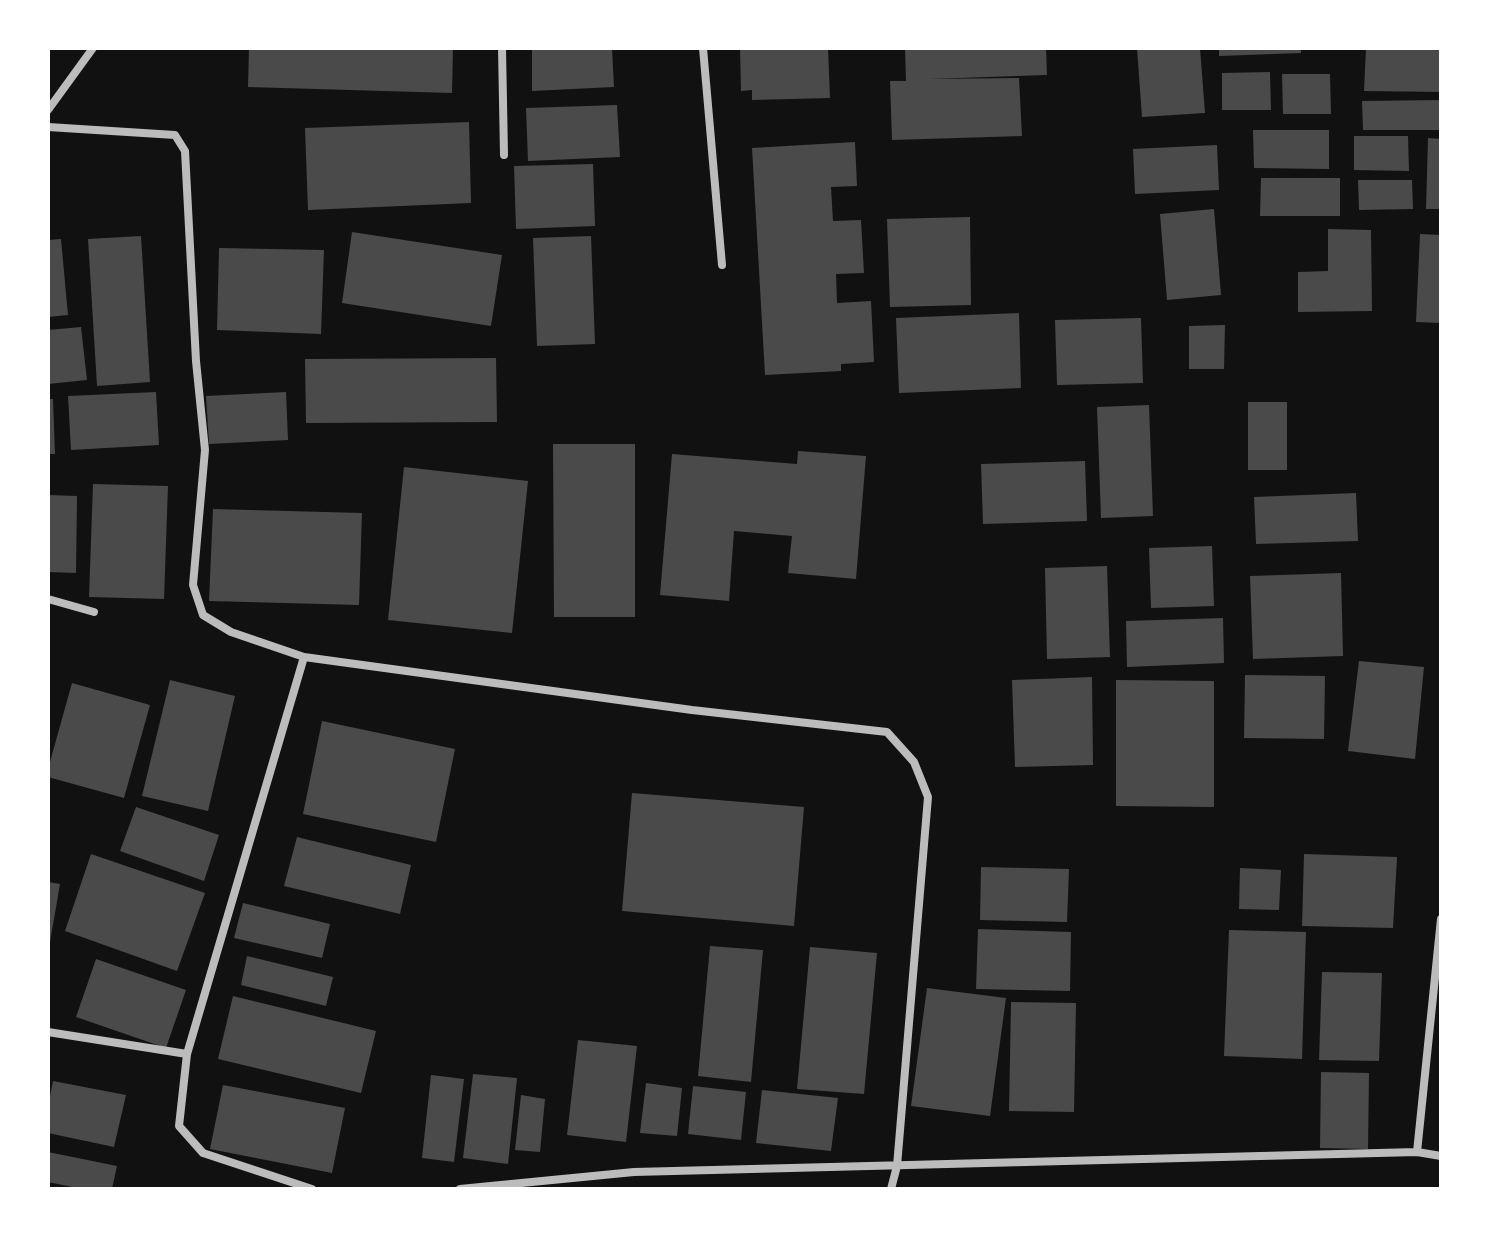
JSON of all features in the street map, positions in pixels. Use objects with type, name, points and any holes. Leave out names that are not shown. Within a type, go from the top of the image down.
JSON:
[{"type":"street","points":[[48,110],[93,48]]},
{"type":"street","points":[[502,48],[504,155]]},
{"type":"street","points":[[703,48],[722,265]]},
{"type":"street","points":[[48,127],[175,135],[185,151],[196,361],[205,450],[193,585],[203,615],[231,632],[304,657],[692,710],[887,732],[914,762],[928,797],[897,1166],[891,1189]]},
{"type":"street","points":[[48,599],[94,612]]},
{"type":"street","points":[[304,657],[187,1054],[179,1126],[203,1153],[312,1189]]},
{"type":"street","points":[[1417,1152],[1441,919]]},
{"type":"street","points":[[48,1032],[187,1054]]},
{"type":"street","points":[[460,1189],[634,1172],[1417,1152],[1441,1156]]},
{"type":"building","points":[[249,48],[453,48],[452,93],[248,87]]},
{"type":"building","points":[[532,48],[612,48],[614,87],[532,91]]},
{"type":"building","points":[[740,48],[828,48],[830,98],[752,100],[752,90],[741,91]]},
{"type":"building","points":[[905,48],[1046,48],[1047,75],[929,79],[1019,78],[1022,136],[892,140],[890,81],[906,81]]},
{"type":"building","points":[[1137,48],[1200,48],[1205,113],[1142,117]]},
{"type":"building","points":[[1219,48],[1301,48],[1301,53],[1219,56]]},
{"type":"building","points":[[1366,48],[1441,48],[1441,92],[1364,91]]},
{"type":"building","points":[[1270,72],[1271,110],[1222,110],[1222,73]]},
{"type":"building","points":[[1282,74],[1330,74],[1331,114],[1283,114]]},
{"type":"building","points":[[1441,100],[1441,130],[1363,130],[1362,101]]},
{"type":"building","points":[[617,105],[620,157],[528,161],[526,108]]},
{"type":"building","points":[[469,122],[471,203],[308,210],[305,128]]},
{"type":"building","points":[[1253,130],[1329,130],[1329,169],[1254,168]]},
{"type":"building","points":[[1354,136],[1408,136],[1409,171],[1354,170]]},
{"type":"building","points":[[1428,138],[1441,139],[1441,209],[1426,209]]},
{"type":"building","points":[[855,142],[857,186],[831,187],[833,221],[861,220],[864,273],[836,274],[837,303],[871,301],[874,362],[841,364],[841,371],[765,375],[752,148]]},
{"type":"building","points":[[1217,145],[1219,190],[1135,194],[1133,149]]},
{"type":"building","points":[[593,164],[595,226],[516,229],[514,166]]},
{"type":"building","points":[[1261,178],[1340,178],[1340,216],[1260,216]]},
{"type":"building","points":[[1358,180],[1412,180],[1413,209],[1359,210]]},
{"type":"building","points":[[1214,209],[1221,295],[1167,300],[1160,214]]},
{"type":"building","points":[[970,217],[971,305],[890,307],[887,219]]},
{"type":"building","points":[[1328,229],[1371,230],[1372,311],[1298,312],[1298,272],[1328,271]]},
{"type":"building","points":[[352,232],[502,255],[491,326],[342,303]]},
{"type":"building","points":[[1420,234],[1441,235],[1441,323],[1416,322]]},
{"type":"building","points":[[141,236],[150,382],[97,386],[88,239]]},
{"type":"building","points":[[591,236],[595,344],[537,346],[533,238]]},
{"type":"building","points":[[61,239],[68,315],[48,317],[48,240]]},
{"type":"building","points":[[219,248],[324,250],[321,334],[217,330]]},
{"type":"building","points":[[1019,313],[1021,388],[899,393],[896,318]]},
{"type":"building","points":[[1141,318],[1143,383],[1057,385],[1055,320]]},
{"type":"building","points":[[1225,325],[1224,369],[1189,369],[1189,326]]},
{"type":"building","points":[[81,327],[87,380],[48,384],[48,330]]},
{"type":"building","points":[[496,358],[497,422],[306,423],[305,359]]},
{"type":"building","points":[[156,392],[159,445],[71,450],[68,396]]},
{"type":"building","points":[[286,392],[288,440],[209,444],[206,396]]},
{"type":"building","points":[[48,399],[53,399],[55,454],[48,454]]},
{"type":"building","points":[[1248,402],[1287,402],[1287,470],[1248,470]]},
{"type":"building","points":[[1149,405],[1153,516],[1101,518],[1097,407]]},
{"type":"building","points":[[553,444],[635,444],[635,617],[554,617]]},
{"type":"building","points":[[798,451],[866,456],[856,579],[788,573],[792,536],[734,531],[729,601],[660,595],[672,454],[797,464]]},
{"type":"building","points":[[1085,461],[1087,521],[983,524],[981,464]]},
{"type":"building","points":[[404,467],[528,481],[512,633],[388,620]]},
{"type":"building","points":[[93,484],[168,486],[164,599],[89,597]]},
{"type":"building","points":[[1356,493],[1358,541],[1256,544],[1254,497]]},
{"type":"building","points":[[48,495],[77,496],[76,573],[48,572]]},
{"type":"building","points":[[213,509],[362,513],[359,605],[209,601]]},
{"type":"building","points":[[1212,546],[1214,606],[1151,608],[1149,548]]},
{"type":"building","points":[[1107,566],[1110,657],[1047,659],[1045,568]]},
{"type":"building","points":[[1341,573],[1343,656],[1253,659],[1250,576]]},
{"type":"building","points":[[1223,618],[1224,663],[1127,667],[1126,621]]},
{"type":"building","points":[[1359,661],[1424,667],[1415,759],[1348,751]]},
{"type":"building","points":[[1245,675],[1325,676],[1324,739],[1244,738]]},
{"type":"building","points":[[1092,677],[1093,765],[1015,767],[1012,680]]},
{"type":"building","points":[[170,680],[235,696],[208,811],[142,796]]},
{"type":"building","points":[[1116,680],[1214,681],[1214,807],[1116,806]]},
{"type":"building","points":[[72,683],[150,705],[124,798],[48,777]]},
{"type":"building","points":[[322,721],[455,749],[436,842],[303,814]]},
{"type":"building","points":[[632,793],[804,807],[794,926],[622,911]]},
{"type":"building","points":[[136,807],[219,835],[204,881],[120,851]]},
{"type":"building","points":[[297,837],[411,865],[400,914],[284,886]]},
{"type":"building","points":[[91,854],[205,893],[177,971],[65,931]]},
{"type":"building","points":[[1304,854],[1397,857],[1393,928],[1302,926]]},
{"type":"building","points":[[981,867],[1069,869],[1067,922],[980,920]]},
{"type":"building","points":[[1240,868],[1281,870],[1279,910],[1239,909]]},
{"type":"building","points":[[48,882],[60,884],[50,942],[48,942]]},
{"type":"building","points":[[243,903],[330,924],[322,958],[234,938]]},
{"type":"building","points":[[978,929],[1071,932],[1070,991],[976,989]]},
{"type":"building","points":[[1229,930],[1306,932],[1302,1059],[1224,1056]]},
{"type":"building","points":[[710,946],[763,950],[751,1082],[698,1076]]},
{"type":"building","points":[[810,947],[877,953],[864,1094],[797,1089]]},
{"type":"building","points":[[247,956],[333,977],[326,1006],[241,985]]},
{"type":"building","points":[[96,959],[186,990],[166,1048],[76,1017]]},
{"type":"building","points":[[1322,972],[1382,973],[1379,1061],[1319,1060]]},
{"type":"building","points":[[927,988],[1006,998],[990,1116],[911,1106]]},
{"type":"building","points":[[233,996],[376,1031],[361,1093],[218,1059]]},
{"type":"building","points":[[1011,1002],[1076,1003],[1074,1112],[1009,1111]]},
{"type":"building","points":[[578,1040],[637,1046],[626,1142],[567,1135]]},
{"type":"building","points":[[1321,1072],[1369,1073],[1368,1149],[1320,1148]]},
{"type":"building","points":[[473,1074],[517,1078],[508,1164],[463,1158]]},
{"type":"building","points":[[431,1075],[464,1079],[454,1162],[422,1158]]},
{"type":"building","points":[[53,1081],[126,1095],[114,1147],[48,1133],[48,1106]]},
{"type":"building","points":[[646,1083],[682,1088],[677,1136],[640,1133]]},
{"type":"building","points":[[223,1085],[345,1108],[332,1173],[210,1149]]},
{"type":"building","points":[[693,1086],[746,1092],[741,1140],[688,1134]]},
{"type":"building","points":[[762,1090],[838,1098],[831,1151],[756,1143]]},
{"type":"building","points":[[521,1095],[545,1099],[540,1152],[515,1150]]},
{"type":"building","points":[[48,1152],[117,1166],[112,1189],[82,1189],[48,1182]]}]
